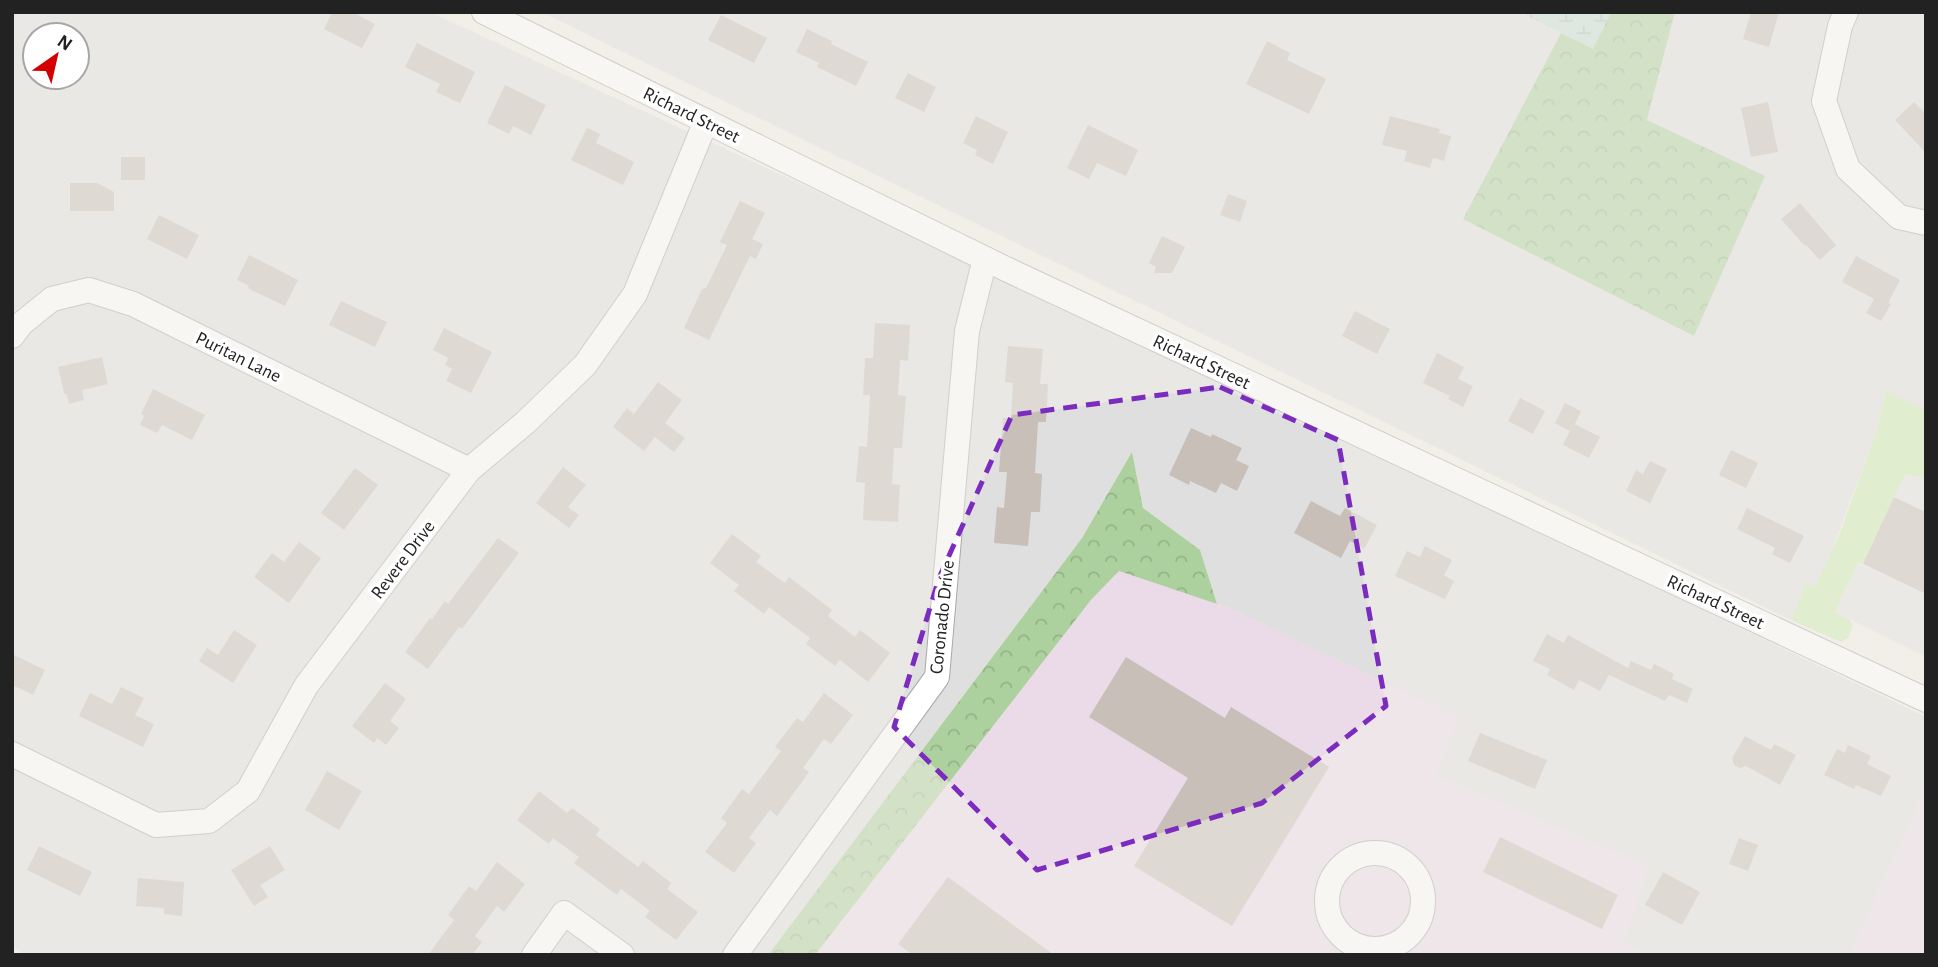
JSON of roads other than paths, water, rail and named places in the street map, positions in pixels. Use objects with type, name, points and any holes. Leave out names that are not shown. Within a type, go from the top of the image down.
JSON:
[{"type":"street","name":"Richard Street","points":[[484,12],[985,259],[1926,700]]},
{"type":"street","points":[[1846,12],[1840,26],[1824,101],[1849,169],[1899,217],[1926,223]]},
{"type":"street","name":"Revere Drive","points":[[12,754],[156,825],[209,821],[248,791],[306,686],[469,470],[526,422],[585,365],[635,294],[706,121]]},
{"type":"street","name":"Coronado Drive","points":[[735,955],[937,677],[967,331],[985,259]]},
{"type":"street","name":"Puritan Lane","points":[[12,336],[21,324],[52,299],[89,290],[133,304],[469,470]]},
{"type":"street","points":[[534,955],[564,913],[593,947],[622,955]]}]
